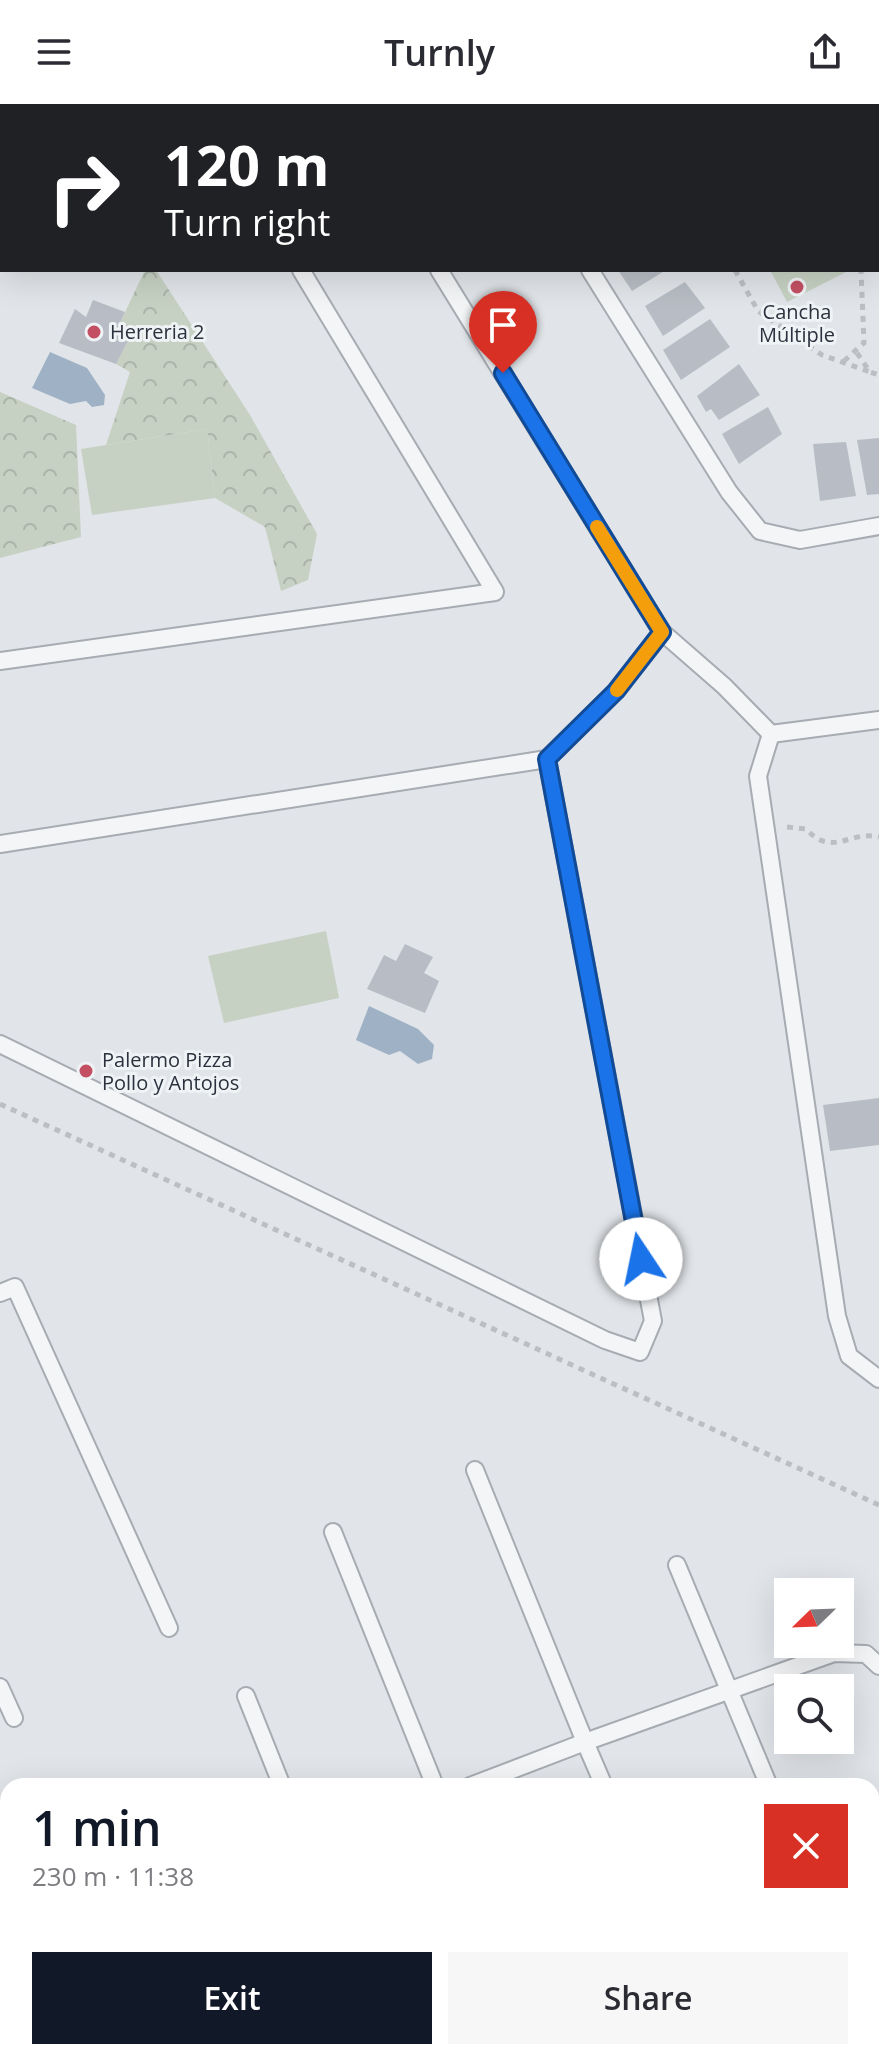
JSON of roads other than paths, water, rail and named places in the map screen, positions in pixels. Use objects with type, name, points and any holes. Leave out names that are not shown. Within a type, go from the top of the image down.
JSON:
[{"type":"lane","points":[[0,661],[495,592],[302,272]]},
{"type":"lane","points":[[440,272],[662,632],[724,686],[771,734]]},
{"type":"lane","points":[[591,272],[729,492],[760,531],[800,540],[879,526]]},
{"type":"lane","points":[[0,844],[547,759],[616,691],[662,632]]},
{"type":"lane","points":[[771,734],[879,720]]},
{"type":"lane","points":[[771,734],[758,776],[837,1316],[849,1356],[879,1379]]},
{"type":"lane","points":[[0,1044],[605,1340],[640,1352],[653,1321],[547,759]]},
{"type":"lane","points":[[0,1293],[15,1287],[169,1628]]},
{"type":"lane","points":[[475,1470],[601,1778]]},
{"type":"lane","points":[[333,1532],[432,1778]]},
{"type":"lane","points":[[677,1565],[766,1778]]},
{"type":"lane","points":[[491,1778],[834,1653],[866,1654],[879,1666]]},
{"type":"lane","points":[[0,1687],[14,1718]]},
{"type":"lane","points":[[246,1696],[279,1778]]},
{"type":"water","points":[[50,352],[87,368],[105,395],[104,405],[92,407],[86,401],[70,404],[32,388]]},
{"type":"water","points":[[369,1006],[418,1029],[434,1045],[432,1059],[418,1064],[400,1051],[389,1055],[356,1040]]},
{"type":"place","name":"Cancha Múltiple","points":[[797,287]]},
{"type":"place","name":"Herreria 2","points":[[94,332]]},
{"type":"place","name":"Palermo Pizza Pollo y Antojos","points":[[86,1071]]}]
